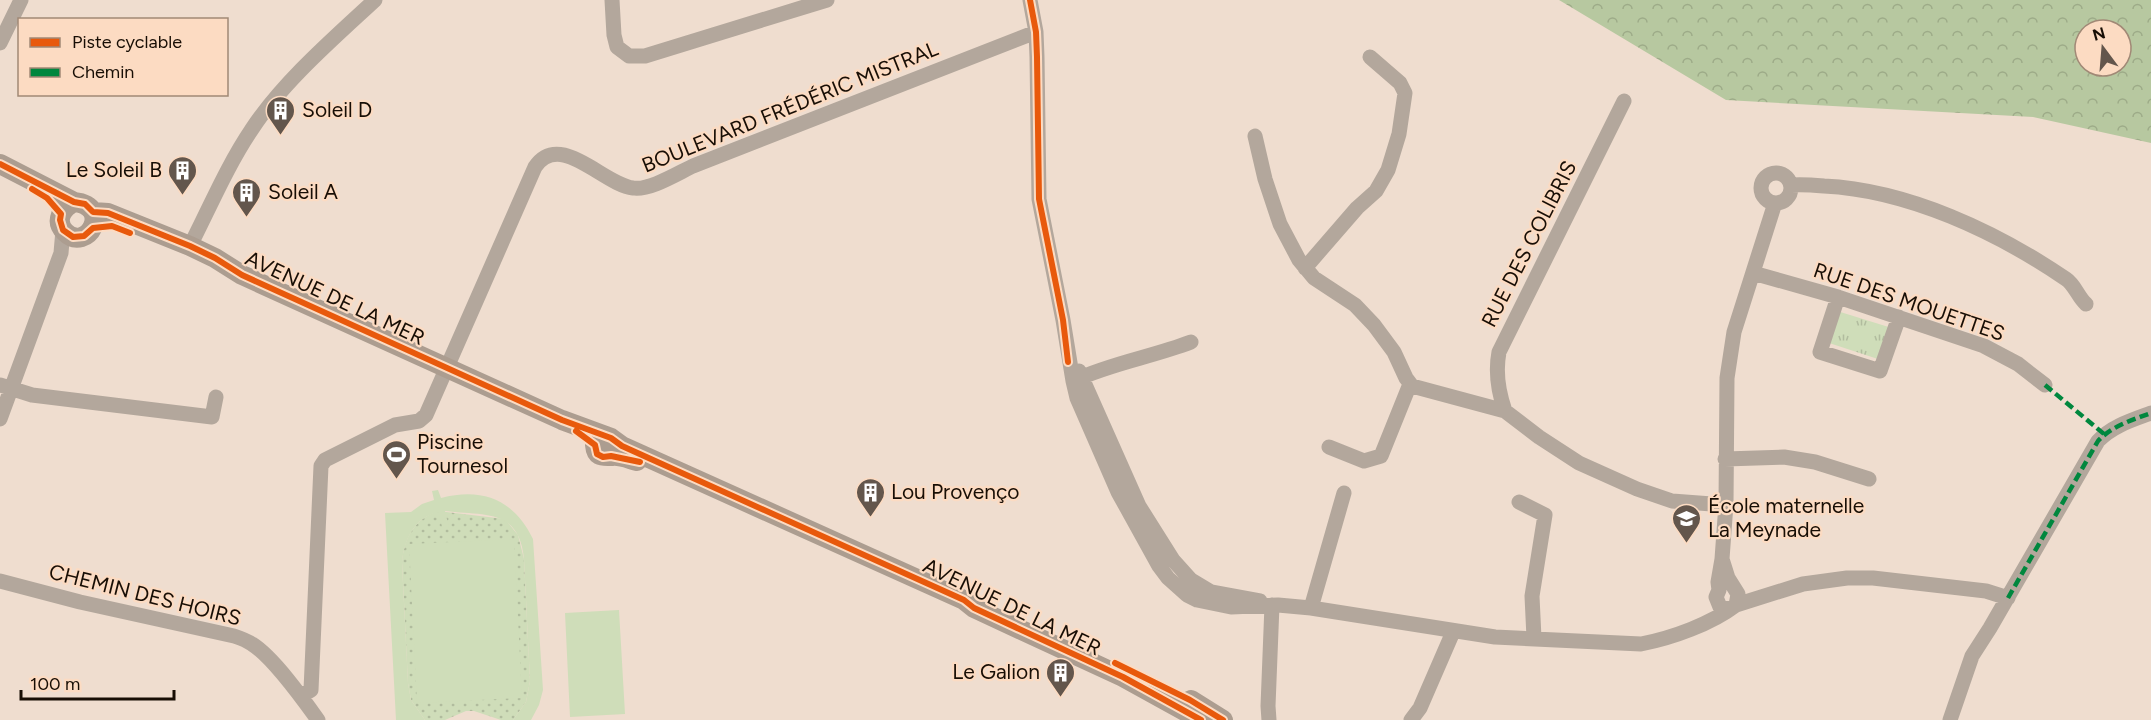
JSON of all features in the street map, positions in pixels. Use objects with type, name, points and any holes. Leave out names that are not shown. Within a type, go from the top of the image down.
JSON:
[{"type":"main road","name":"AVENUE DE LA MER","points":[[0,164],[77,221],[112,226],[155,242],[208,267],[242,275]]},
{"type":"main road","name":"AVENUE DE LA MER","points":[[0,171],[46,198],[77,221]]},
{"type":"main road","name":"AVENUE DE LA MER","points":[[77,221],[108,213],[190,246],[242,275],[561,420],[607,445],[658,461],[964,600],[975,608],[1123,677],[1201,720]]},
{"type":"main road","name":"AVENUE DE LA MER","points":[[964,600],[979,602],[1137,673],[1190,699],[1223,720]]},
{"type":"street","points":[[0,43],[21,0]]},
{"type":"street","points":[[190,246],[219,183],[252,128],[273,100],[375,0]]},
{"type":"street","points":[[612,0],[617,47],[629,56],[645,56],[828,0]]},
{"type":"street","points":[[1030,0],[1036,32],[1038,189],[1063,320],[1077,379],[1077,398],[1118,492],[1159,566],[1168,578],[1187,595],[1211,604],[1230,607],[1272,605],[1311,608],[1495,637],[1641,644],[1663,640],[1699,625],[1729,597]]},
{"type":"street","name":"BOULEVARD FRÉDÉRIC MISTRAL","points":[[447,368],[541,157],[552,154],[566,156],[578,160],[626,187],[642,188],[1036,32]]},
{"type":"street","points":[[1305,268],[1357,208],[1376,191],[1388,170],[1399,134],[1405,93],[1400,83],[1370,57]]},
{"type":"street","name":"RUE DES COLIBRIS","points":[[1505,411],[1497,380],[1496,365],[1499,352],[1624,101]]},
{"type":"street","points":[[1255,136],[1260,161],[1280,224],[1289,243],[1314,278],[1354,305],[1374,325],[1394,352],[1410,384],[1505,411],[1561,452],[1617,481],[1672,501],[1725,506]]},
{"type":"street","points":[[1772,173],[1782,174],[1790,180],[1791,185],[1788,198],[1781,202],[1768,201],[1762,193],[1761,184],[1772,173]]},
{"type":"street","points":[[1791,185],[1851,187],[1936,211],[1981,230],[2066,279],[2086,304]]},
{"type":"street","points":[[1775,203],[1734,332],[1726,378],[1725,506],[1722,559],[1718,582],[1729,597],[1756,600],[1803,584],[1847,578],[1873,578],[1986,591],[2008,598]]},
{"type":"street","points":[[0,419],[6,387],[61,253],[77,221]]},
{"type":"street","name":"RUE DES MOUETTES","points":[[1753,273],[1899,316],[2001,354],[2018,364],[2044,386]]},
{"type":"street","points":[[1838,297],[1820,352],[1880,371],[1899,316]]},
{"type":"street","points":[[1077,379],[1111,366],[1165,352],[1191,342]]},
{"type":"street","points":[[301,696],[311,690],[321,466],[325,460],[395,425],[419,421],[426,415],[447,368]]},
{"type":"street","points":[[1329,447],[1364,461],[1381,456],[1410,384]]},
{"type":"street","points":[[6,387],[32,395],[212,417],[216,397]]},
{"type":"street","points":[[1950,720],[1972,656],[2098,441],[2104,434],[2151,412]]},
{"type":"street","points":[[2130,420],[2151,426]]},
{"type":"street","points":[[1725,459],[1784,457],[1815,462],[1869,479]]},
{"type":"street","points":[[1311,608],[1344,493]]},
{"type":"street","points":[[1519,502],[1545,515],[1532,596],[1534,638]]},
{"type":"street","name":"CHEMIN DES HOIRS","points":[[0,581],[80,602],[234,636],[252,644],[262,653],[301,696],[318,720]]},
{"type":"street","points":[[1260,720],[1268,713],[1272,605]]},
{"type":"street","points":[[1411,720],[1420,708],[1453,632]]},
{"type":"green space","points":[[1559,0],[2151,0],[2151,143],[2033,117],[1726,100]]},
{"type":"green space","points":[[1834,310],[1895,329],[1884,361],[1823,341]]},
{"type":"green space","points":[[438,490],[441,498],[470,494],[496,500],[517,515],[533,539],[543,690],[539,705],[531,720],[513,720],[526,702],[530,681],[524,559],[521,542],[515,531],[498,518],[445,511],[449,528],[443,530],[438,512],[430,515],[412,531],[403,554],[408,683],[411,700],[425,720],[396,720],[385,513],[411,512],[422,504],[434,500],[432,491]]},
{"type":"green space","points":[[438,511],[505,519],[518,535],[524,559],[530,681],[526,702],[513,720],[501,720],[474,711],[466,711],[445,720],[425,720],[411,700],[408,683],[403,554],[412,531],[423,519]]},
{"type":"green space","points":[[514,539],[522,698],[417,703],[409,544]]},
{"type":"green space","points":[[619,610],[625,714],[570,717],[565,613]]},
{"type":"marked path","points":[[2045,385],[2104,434]]},
{"type":"marked path","points":[[2008,598],[2098,441],[2116,427],[2151,413]]},
{"type":"cycle path","points":[[1030,0],[1036,32],[1039,199],[1063,320],[1068,362]]},
{"type":"cycle path","points":[[0,164],[74,202],[85,204],[93,212],[108,213],[190,246],[242,275],[562,420],[611,438],[622,446],[964,600],[974,608],[1123,677],[1201,720]]},
{"type":"cycle path","points":[[32,189],[47,198],[61,214],[63,230],[73,237],[84,236],[93,228],[112,226],[130,233]]},
{"type":"cycle path","points":[[576,431],[595,445],[597,454],[603,457],[611,456],[640,462]]},
{"type":"cycle path","points":[[1115,663],[1190,700],[1223,720]]},
{"type":"place","name":"Soleil D","points":[[281,136]]},
{"type":"place","name":"Le Soleil B","points":[[183,196]]},
{"type":"place","name":"Soleil A","points":[[247,218]]},
{"type":"place","name":"Piscine Tournesol","points":[[396,480]]},
{"type":"place","name":"Lou Provenço","points":[[870,518]]},
{"type":"place","name":"École maternelle La Meynade","points":[[1687,544]]},
{"type":"place","name":"Le Galion","points":[[1061,698]]}]
